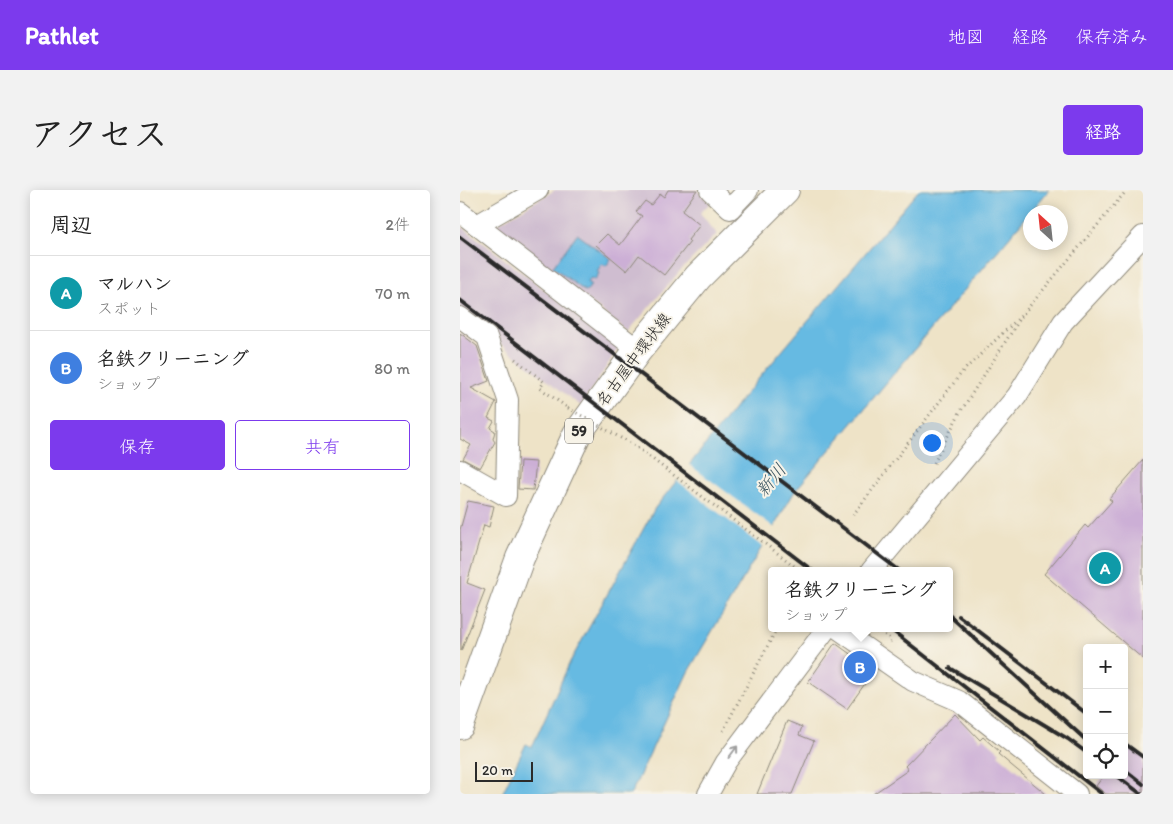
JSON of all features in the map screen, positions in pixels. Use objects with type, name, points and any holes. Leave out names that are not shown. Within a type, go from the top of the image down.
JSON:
[{"type":"main road","name":"名古屋中環状線","points":[[460,725],[520,558],[577,434],[638,350],[698,277],[785,190]]},
{"type":"street","points":[[477,225],[538,190]]},
{"type":"street","points":[[710,190],[730,210],[748,190]]},
{"type":"street","points":[[460,212],[638,350]]},
{"type":"street","points":[[874,567],[1017,396],[1063,322],[1143,236]]},
{"type":"street","points":[[460,317],[487,337],[508,400],[506,496],[460,470]]},
{"type":"street","points":[[708,794],[726,762],[824,632]]},
{"type":"street","points":[[843,632],[913,681],[959,701],[1077,794]]},
{"type":"path","points":[[853,515],[963,371],[1023,314],[1127,190]]},
{"type":"path","points":[[933,464],[959,414],[1023,314]]},
{"type":"path","points":[[515,358],[544,382],[540,388],[568,408],[635,446],[796,567]]},
{"type":"path","points":[[721,734],[775,632]]},
{"type":"path","points":[[881,632],[891,640]]},
{"type":"shaded area","points":[[555,190],[697,190],[710,203],[700,213],[717,234],[679,272],[628,332],[494,226]]},
{"type":"shaded area","points":[[460,225],[619,347],[581,406],[460,313]]},
{"type":"water","name":"新川","points":[[919,190],[1049,190],[1036,205],[1023,205],[1023,221],[795,491],[688,672],[631,794],[502,794],[526,744],[532,747],[570,662],[655,508],[748,391]]},
{"type":"water","points":[[577,234],[611,259],[606,266],[602,264],[597,271],[599,273],[595,280],[591,278],[587,282],[591,285],[586,292],[553,267]]},
{"type":"pier","points":[[687,463],[775,528],[764,548],[675,479]]},
{"type":"building","points":[[668,190],[697,190],[682,211],[700,225],[688,240],[690,242],[664,275],[639,255],[627,271],[596,245],[607,234],[620,245],[642,216],[636,212],[645,201],[651,205],[660,194],[664,197]]},
{"type":"building","points":[[460,333],[477,346],[489,381],[471,388],[496,402],[488,418],[494,421],[490,428],[495,431],[493,439],[495,442],[480,468],[463,459],[471,445],[460,439]]},
{"type":"building","points":[[1143,460],[1143,659],[1128,644],[1126,644],[1044,574],[1085,525],[1088,528],[1112,501],[1109,499]]},
{"type":"building","points":[[520,461],[536,462],[533,490],[518,489]]},
{"type":"building","points":[[468,501],[494,506],[489,527],[484,525],[467,583],[485,590],[461,651],[460,530]]},
{"type":"building","points":[[835,643],[874,671],[847,709],[808,682]]},
{"type":"building","points":[[955,714],[980,740],[983,737],[1000,752],[998,754],[1046,794],[873,794],[908,770],[905,766]]},
{"type":"building","points":[[787,721],[802,727],[799,735],[814,741],[792,794],[757,794]]},
{"type":"building","points":[[1128,746],[1143,757],[1143,794],[1106,794],[1096,786],[1101,779],[1128,779]]},
{"type":"railway","points":[[460,237],[895,567]]},
{"type":"railway","points":[[460,300],[808,567]]},
{"type":"railway","points":[[959,616],[1083,711]]},
{"type":"railway","points":[[953,619],[1083,737]]},
{"type":"railway","points":[[894,632],[1102,794]]},
{"type":"railway","points":[[950,668],[1068,739],[1083,750]]},
{"type":"railway","points":[[1128,746],[1143,757]]},
{"type":"railway","points":[[1128,772],[1143,784]]},
{"type":"railway","points":[[1121,779],[1141,794]]},
{"type":"place","name":"マルハン","points":[[1105,568]]},
{"type":"place","name":"名鉄クリーニング","points":[[860,667]]}]
